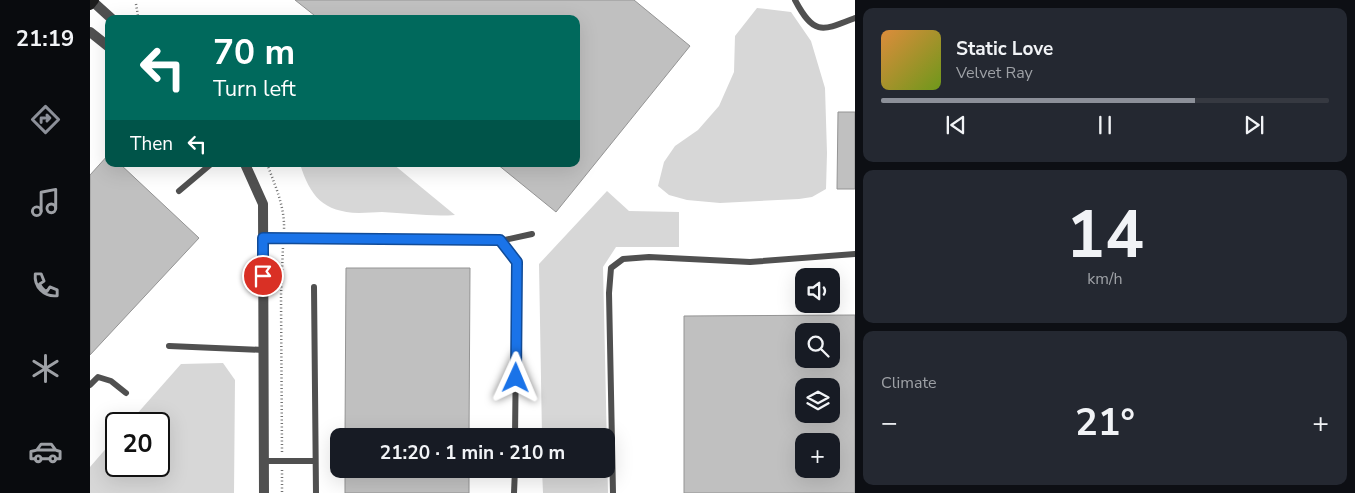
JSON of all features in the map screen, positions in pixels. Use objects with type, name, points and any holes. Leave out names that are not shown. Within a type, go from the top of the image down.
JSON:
[{"type":"street","points":[[92,2],[107,15]]},
{"type":"street","points":[[90,32],[105,45]]},
{"type":"street","points":[[246,167],[263,204],[264,493]]},
{"type":"lane","points":[[795,0],[810,23],[824,29],[855,18]]},
{"type":"lane","points":[[179,191],[207,167]]},
{"type":"lane","points":[[263,238],[500,240],[532,234]]},
{"type":"lane","points":[[500,240],[517,262],[515,428]]},
{"type":"lane","points":[[613,493],[608,293],[611,268],[623,260],[649,257],[750,262],[855,254]]},
{"type":"lane","points":[[314,287],[316,493]]},
{"type":"lane","points":[[169,346],[264,350]]},
{"type":"lane","points":[[90,385],[98,377],[111,381],[126,393]]},
{"type":"lane","points":[[264,461],[315,461]]},
{"type":"lane","points":[[514,493],[515,478]]},
{"type":"path","points":[[136,4],[138,15]]},
{"type":"path","points":[[268,167],[278,194],[284,220],[281,295],[282,493]]},
{"type":"shaded area","points":[[757,8],[791,12],[811,41],[825,88],[826,189],[812,197],[799,199],[720,203],[687,200],[669,195],[658,186],[664,162],[675,146],[698,130],[719,106],[734,72],[735,36]]},
{"type":"shaded area","points":[[301,167],[397,167],[455,215],[347,212],[327,205],[320,200],[308,185]]},
{"type":"shaded area","points":[[607,191],[629,211],[679,212],[679,247],[616,247],[603,267],[607,428],[542,428],[539,264]]},
{"type":"shaded area","points":[[223,363],[235,380],[234,493],[90,493],[90,467],[105,450],[105,477],[170,477],[170,412],[139,412],[181,364]]},
{"type":"shaded area","points":[[542,478],[608,478],[608,493],[543,493]]},
{"type":"building","points":[[295,0],[634,0],[690,46],[556,212],[501,167],[580,167],[580,15],[314,15]]},
{"type":"building","points":[[838,112],[855,112],[855,189],[837,189]]},
{"type":"building","points":[[105,158],[105,167],[123,167],[199,238],[90,355],[90,175]]},
{"type":"building","points":[[346,268],[470,268],[469,428],[345,428]]},
{"type":"building","points":[[855,315],[855,493],[684,493],[684,316]]},
{"type":"building","points":[[345,478],[469,478],[469,493],[345,493]]},
{"type":"route","points":[[263,276],[263,238],[500,240],[517,262],[516,378]]}]
